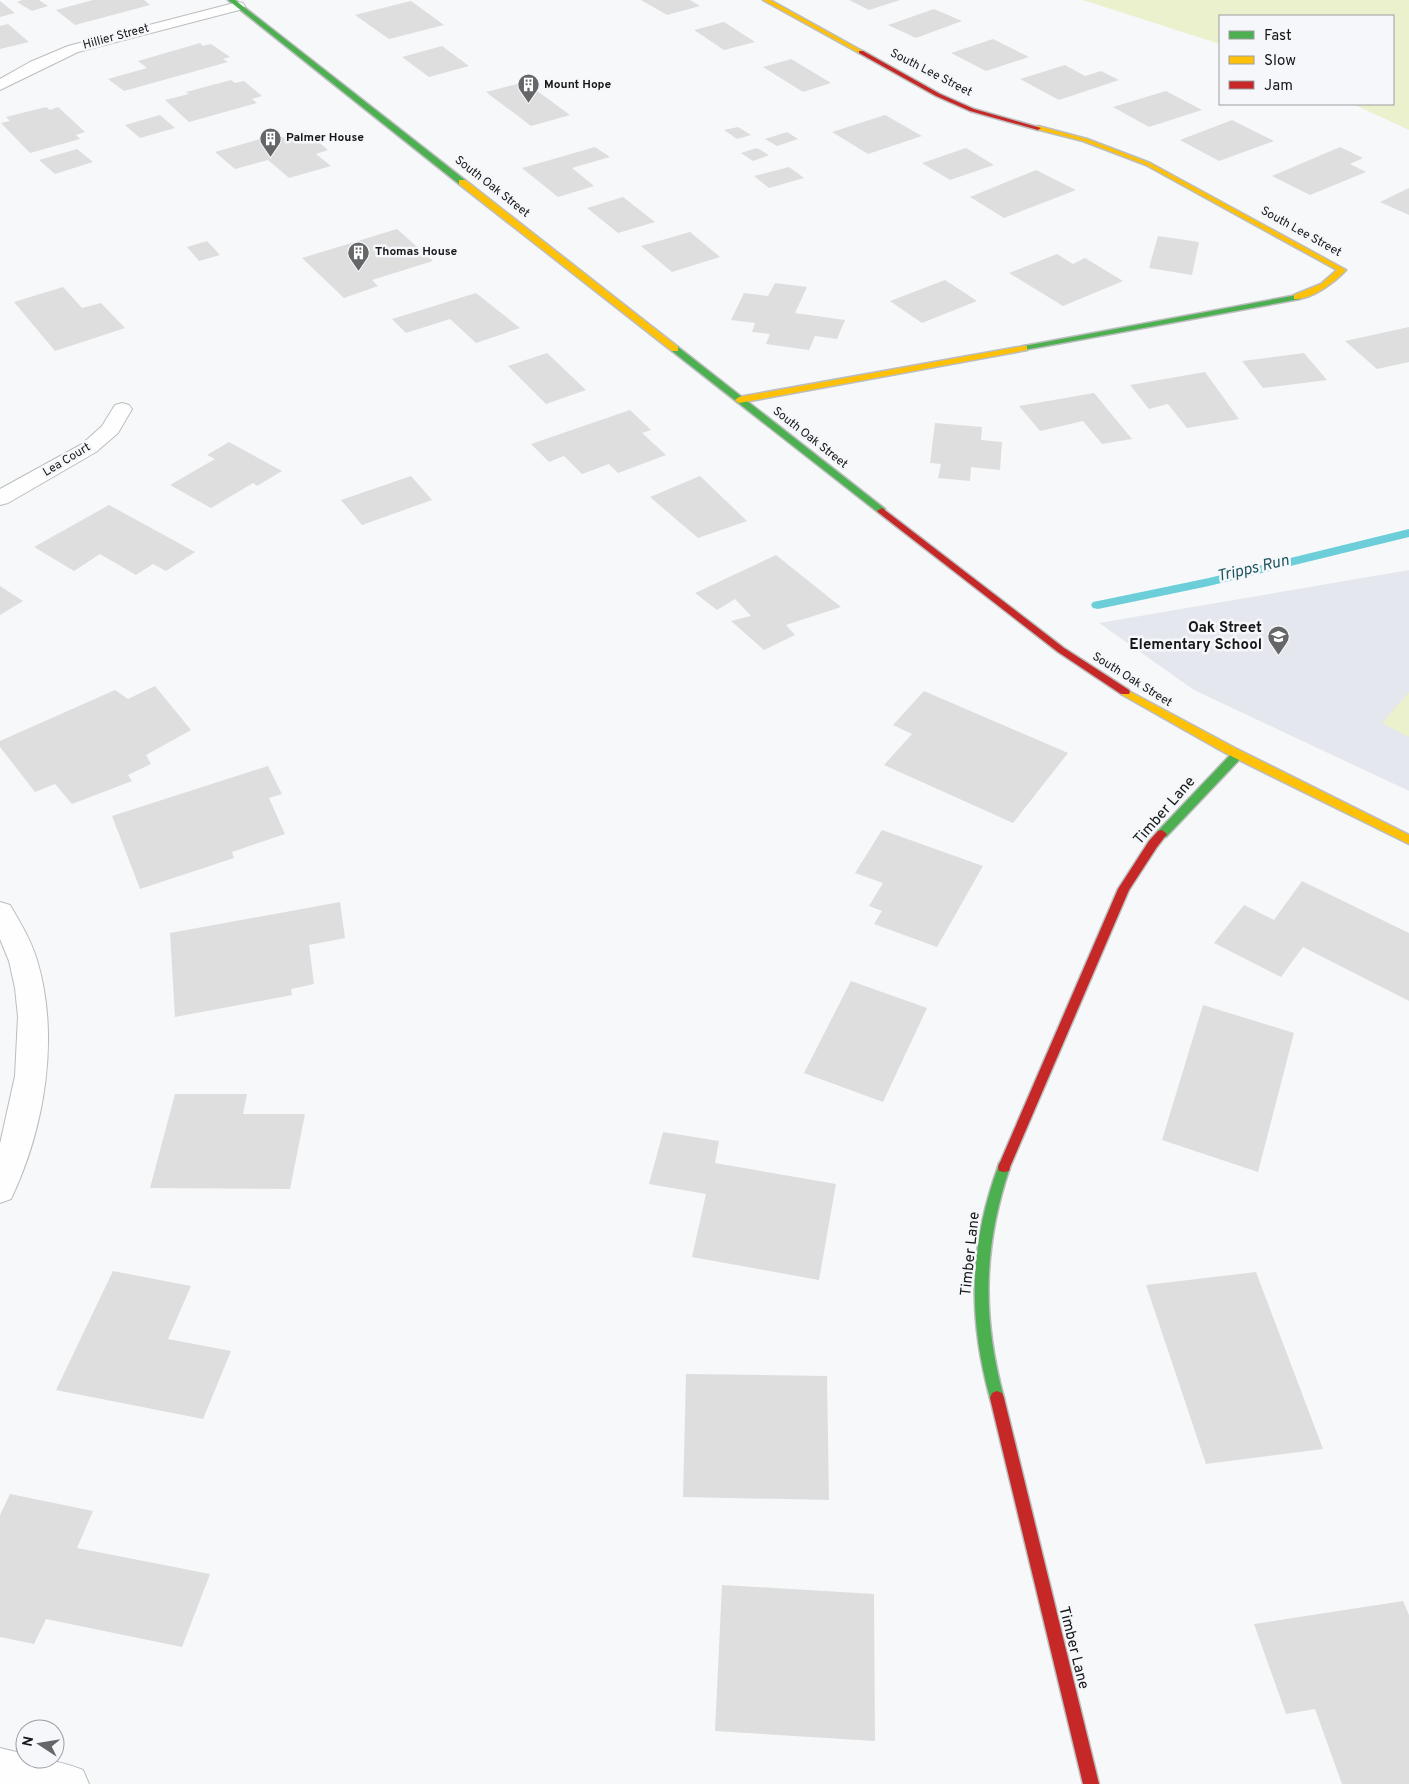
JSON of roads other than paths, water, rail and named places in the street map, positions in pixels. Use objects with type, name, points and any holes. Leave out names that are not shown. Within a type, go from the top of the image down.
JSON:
[{"type":"street","name":"South Lee Street","points":[[739,400],[1287,300],[1315,291],[1333,281],[1342,270],[1148,164],[1085,140],[1012,122],[938,95],[766,0]]},
{"type":"street","name":"South Oak Street","points":[[235,3],[739,400],[1044,637],[1158,713],[1409,840]]},
{"type":"street","name":"Hillier Street","points":[[0,86],[36,65],[73,49],[235,3]]},
{"type":"street","name":"Lea Court","points":[[0,498],[90,448],[111,429],[122,408]]},
{"type":"street","name":"Timber Lane","points":[[1091,1784],[986,1353],[980,1291],[987,1220],[1003,1169],[1124,889],[1153,844],[1238,754]]},
{"type":"street","points":[[0,912],[23,960],[34,1022],[28,1096],[18,1138],[0,1188]]},
{"type":"street","points":[[0,1768],[69,1784]]},
{"type":"waterway","name":"Tripps Run","points":[[1098,605],[1209,582],[1409,533]]},
{"type":"place","name":"Mount Hope","points":[[528,104]]},
{"type":"place","name":"Palmer House","points":[[270,157]]},
{"type":"place","name":"Thomas House","points":[[359,271]]},
{"type":"place","name":"Oak Street Elementary School","points":[[1278,656]]}]
